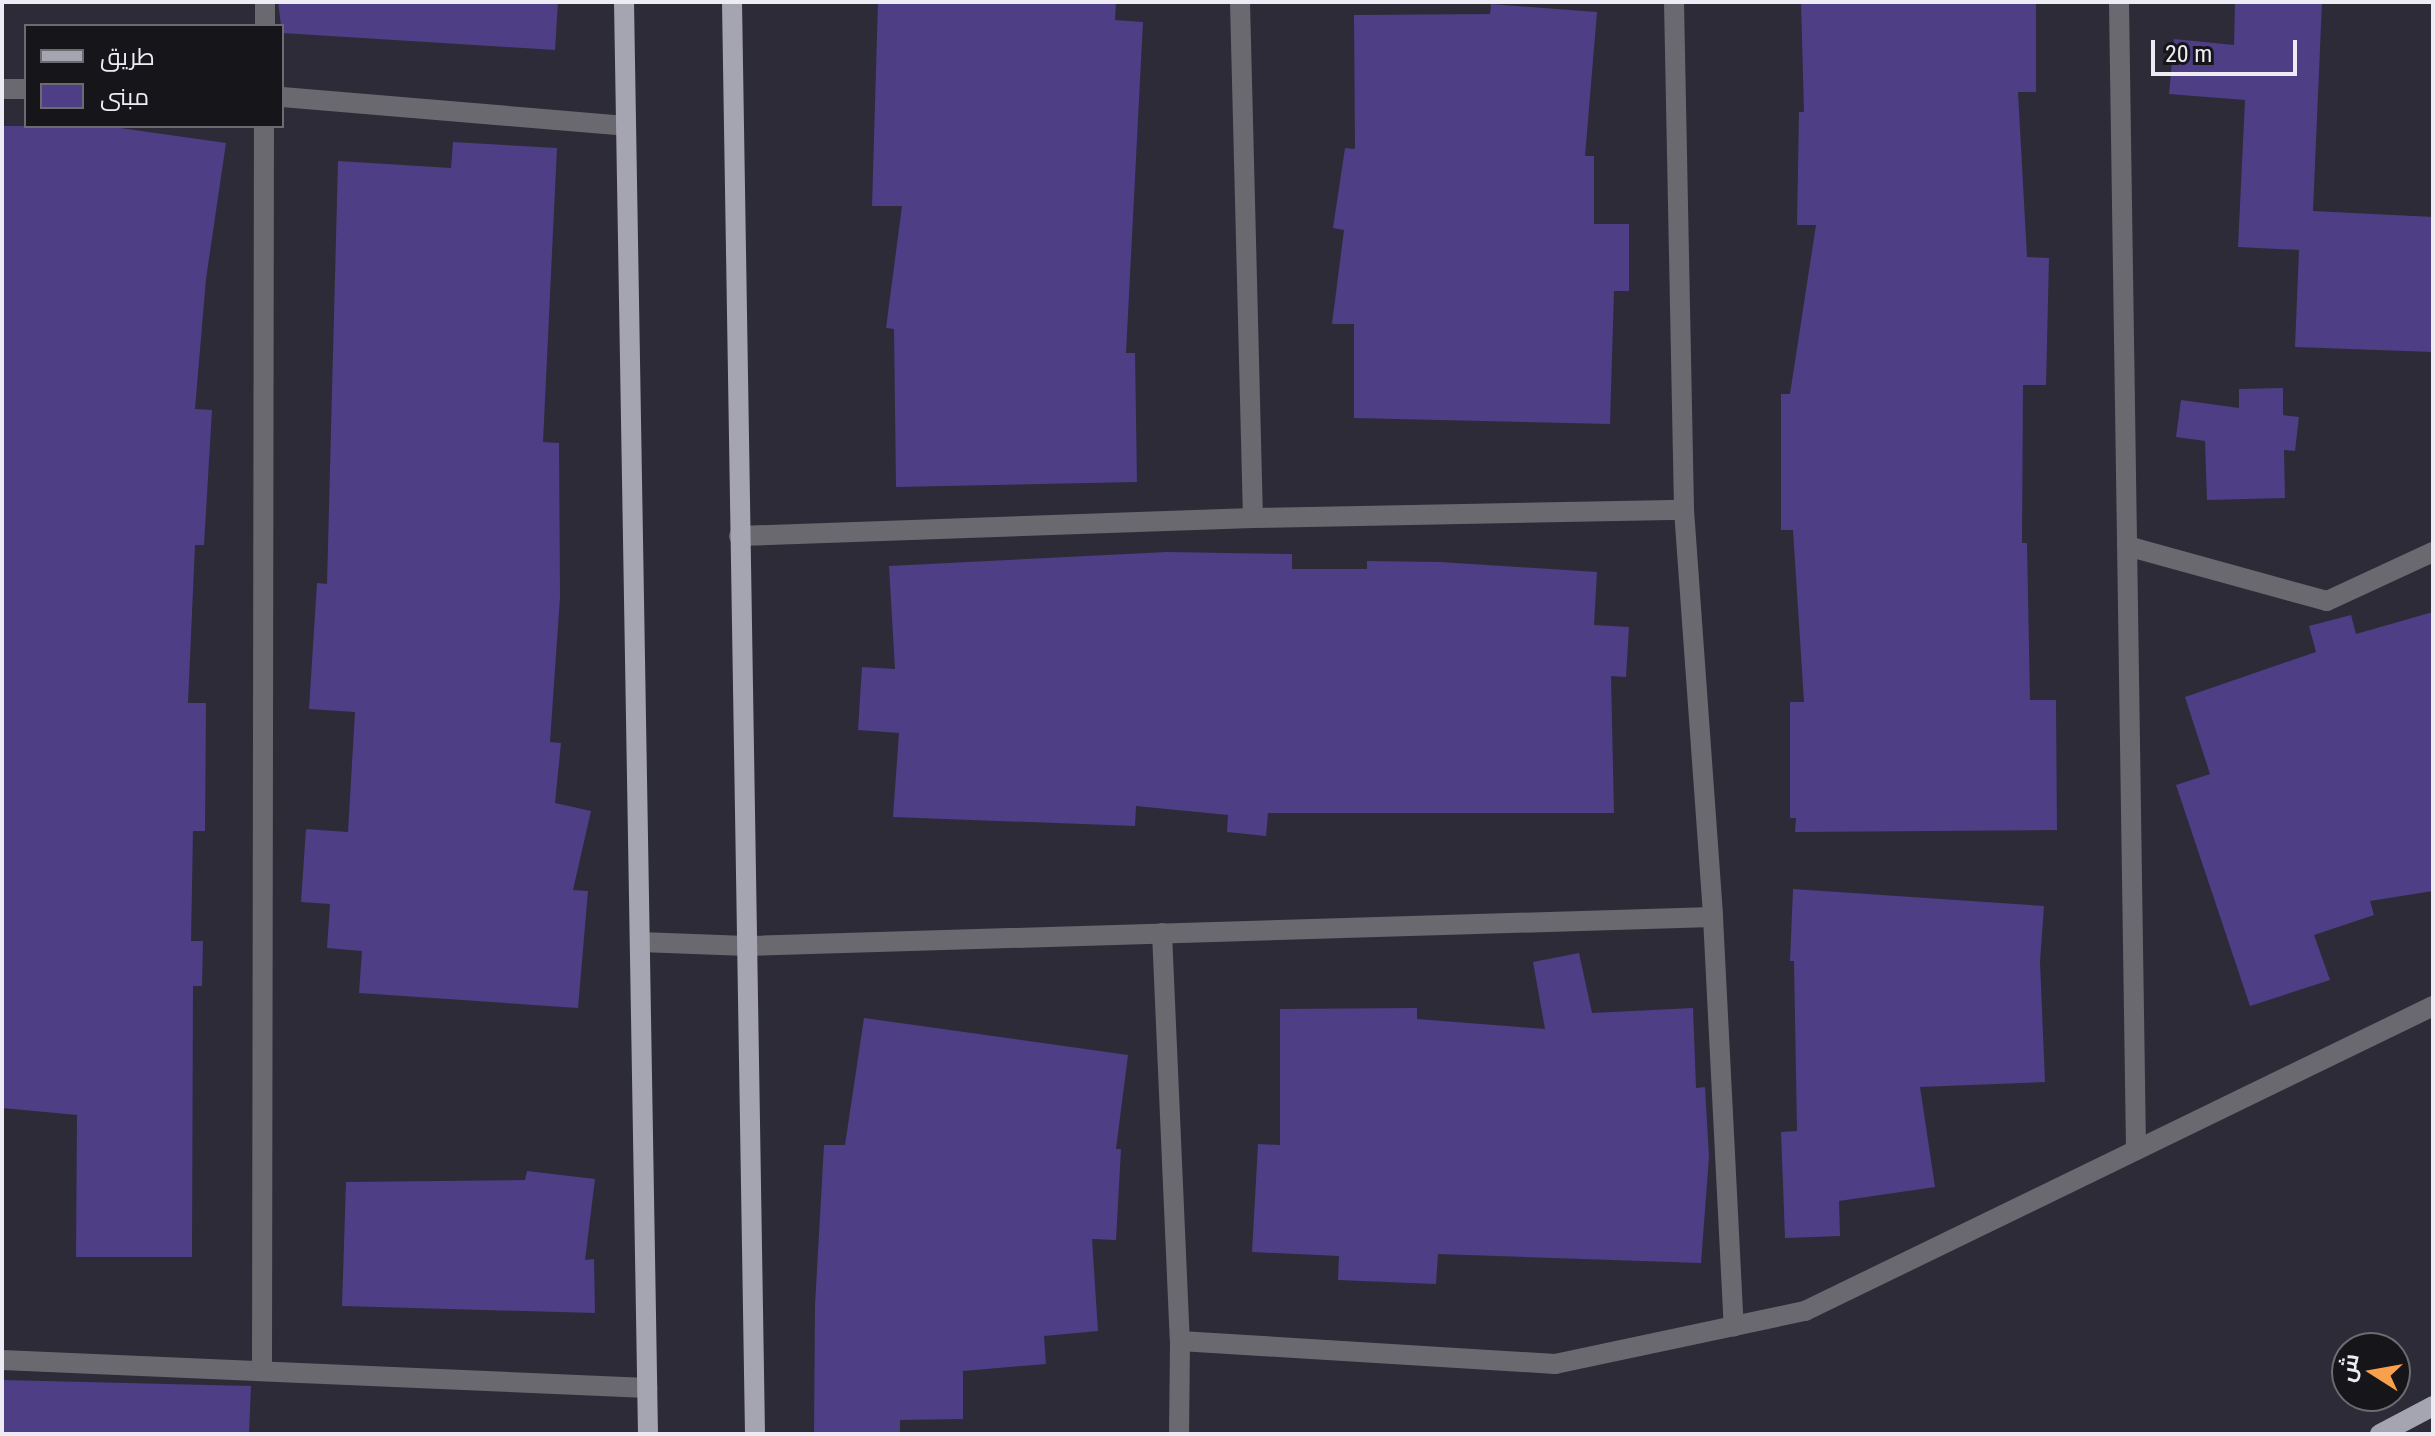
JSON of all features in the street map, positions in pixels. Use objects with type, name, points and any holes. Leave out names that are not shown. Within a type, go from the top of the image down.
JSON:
[{"type":"main road","points":[[624,2],[648,1434]]},
{"type":"main road","points":[[732,2],[755,1434]]},
{"type":"main road","points":[[2380,1434],[2433,1406]]},
{"type":"street","points":[[265,2],[265,24]]},
{"type":"street","points":[[1240,2],[1253,518]]},
{"type":"street","points":[[1674,2],[1684,510],[1713,917],[1734,1326]]},
{"type":"street","points":[[2119,2],[2136,1150]]},
{"type":"street","points":[[2,89],[24,89]]},
{"type":"street","points":[[284,97],[626,126]]},
{"type":"street","points":[[262,1371],[264,128]]},
{"type":"street","points":[[739,536],[1253,518],[1684,510]]},
{"type":"street","points":[[2127,546],[2327,601],[2433,552]]},
{"type":"street","points":[[640,942],[747,946],[1713,917]]},
{"type":"street","points":[[1162,933],[1180,1341],[1179,1434]]},
{"type":"street","points":[[1180,1341],[1555,1364],[1805,1311],[2433,1006]]},
{"type":"street","points":[[2,1360],[647,1388]]},
{"type":"building","points":[[278,2],[558,2],[555,50],[284,33],[284,24],[281,24]]},
{"type":"building","points":[[878,2],[1116,2],[1115,20],[1143,22],[1126,353],[1135,353],[1137,482],[896,487],[894,329],[886,328],[902,206],[872,206]]},
{"type":"building","points":[[1801,2],[2036,2],[2036,92],[2018,92],[2027,257],[2049,258],[2046,385],[2023,385],[2022,543],[2027,543],[2030,700],[2056,700],[2057,830],[1795,832],[1796,818],[1790,818],[1790,702],[1804,702],[1793,530],[1781,530],[1781,394],[1790,394],[1816,225],[1797,225],[1799,112],[1804,112]]},
{"type":"building","points":[[2235,2],[2322,2],[2313,211],[2433,217],[2433,352],[2295,347],[2299,250],[2238,247],[2245,100],[2169,94],[2174,39],[2234,45]]},
{"type":"building","points":[[1491,4],[1597,12],[1585,156],[1594,156],[1594,224],[1629,224],[1629,291],[1614,291],[1610,424],[1354,418],[1354,324],[1332,324],[1344,230],[1333,228],[1345,148],[1355,149],[1354,15],[1490,14]]},
{"type":"building","points":[[2,126],[120,128],[226,143],[206,279],[195,409],[212,410],[204,545],[195,545],[188,703],[206,703],[205,831],[193,831],[191,941],[203,941],[202,986],[193,986],[192,1257],[76,1257],[77,1115],[2,1108]]},
{"type":"building","points":[[453,142],[557,148],[543,442],[559,443],[560,597],[550,742],[561,743],[555,803],[591,811],[573,890],[588,891],[578,1008],[359,993],[362,951],[327,948],[330,904],[301,902],[306,829],[348,832],[355,712],[309,709],[317,583],[327,584],[338,161],[451,168]]},
{"type":"building","points":[[2283,388],[2283,415],[2299,417],[2295,451],[2284,450],[2285,498],[2207,500],[2205,441],[2176,437],[2181,400],[2239,408],[2239,389]]},
{"type":"building","points":[[1167,552],[1292,554],[1292,569],[1367,569],[1367,561],[1440,562],[1597,572],[1594,625],[1629,627],[1626,677],[1611,676],[1614,813],[1268,813],[1266,836],[1227,832],[1228,815],[1136,806],[1135,826],[893,817],[899,733],[858,730],[862,667],[895,669],[889,566]]},
{"type":"building","points":[[2433,612],[2433,891],[2370,901],[2374,915],[2314,935],[2330,980],[2250,1006],[2176,785],[2210,774],[2185,697],[2316,652],[2309,626],[2351,615],[2356,634]]},
{"type":"building","points":[[1793,889],[2044,906],[2040,962],[2045,1082],[1920,1087],[1935,1187],[1839,1201],[1840,1236],[1785,1238],[1781,1132],[1797,1131],[1794,961],[1790,961]]},
{"type":"building","points":[[1579,953],[1592,1013],[1693,1008],[1696,1088],[1705,1087],[1709,1157],[1701,1263],[1438,1254],[1436,1284],[1338,1280],[1339,1256],[1252,1252],[1258,1144],[1280,1145],[1280,1009],[1417,1008],[1417,1019],[1545,1029],[1533,962]]},
{"type":"building","points":[[864,1018],[1128,1055],[1116,1149],[1121,1149],[1116,1240],[1092,1239],[1098,1331],[1044,1336],[1046,1364],[963,1371],[963,1419],[900,1420],[900,1434],[814,1434],[815,1305],[824,1145],[845,1145]]},
{"type":"building","points":[[527,1171],[595,1179],[585,1260],[594,1259],[595,1313],[342,1306],[346,1182],[525,1180]]},
{"type":"building","points":[[2,1380],[251,1386],[249,1434],[2,1434]]}]
